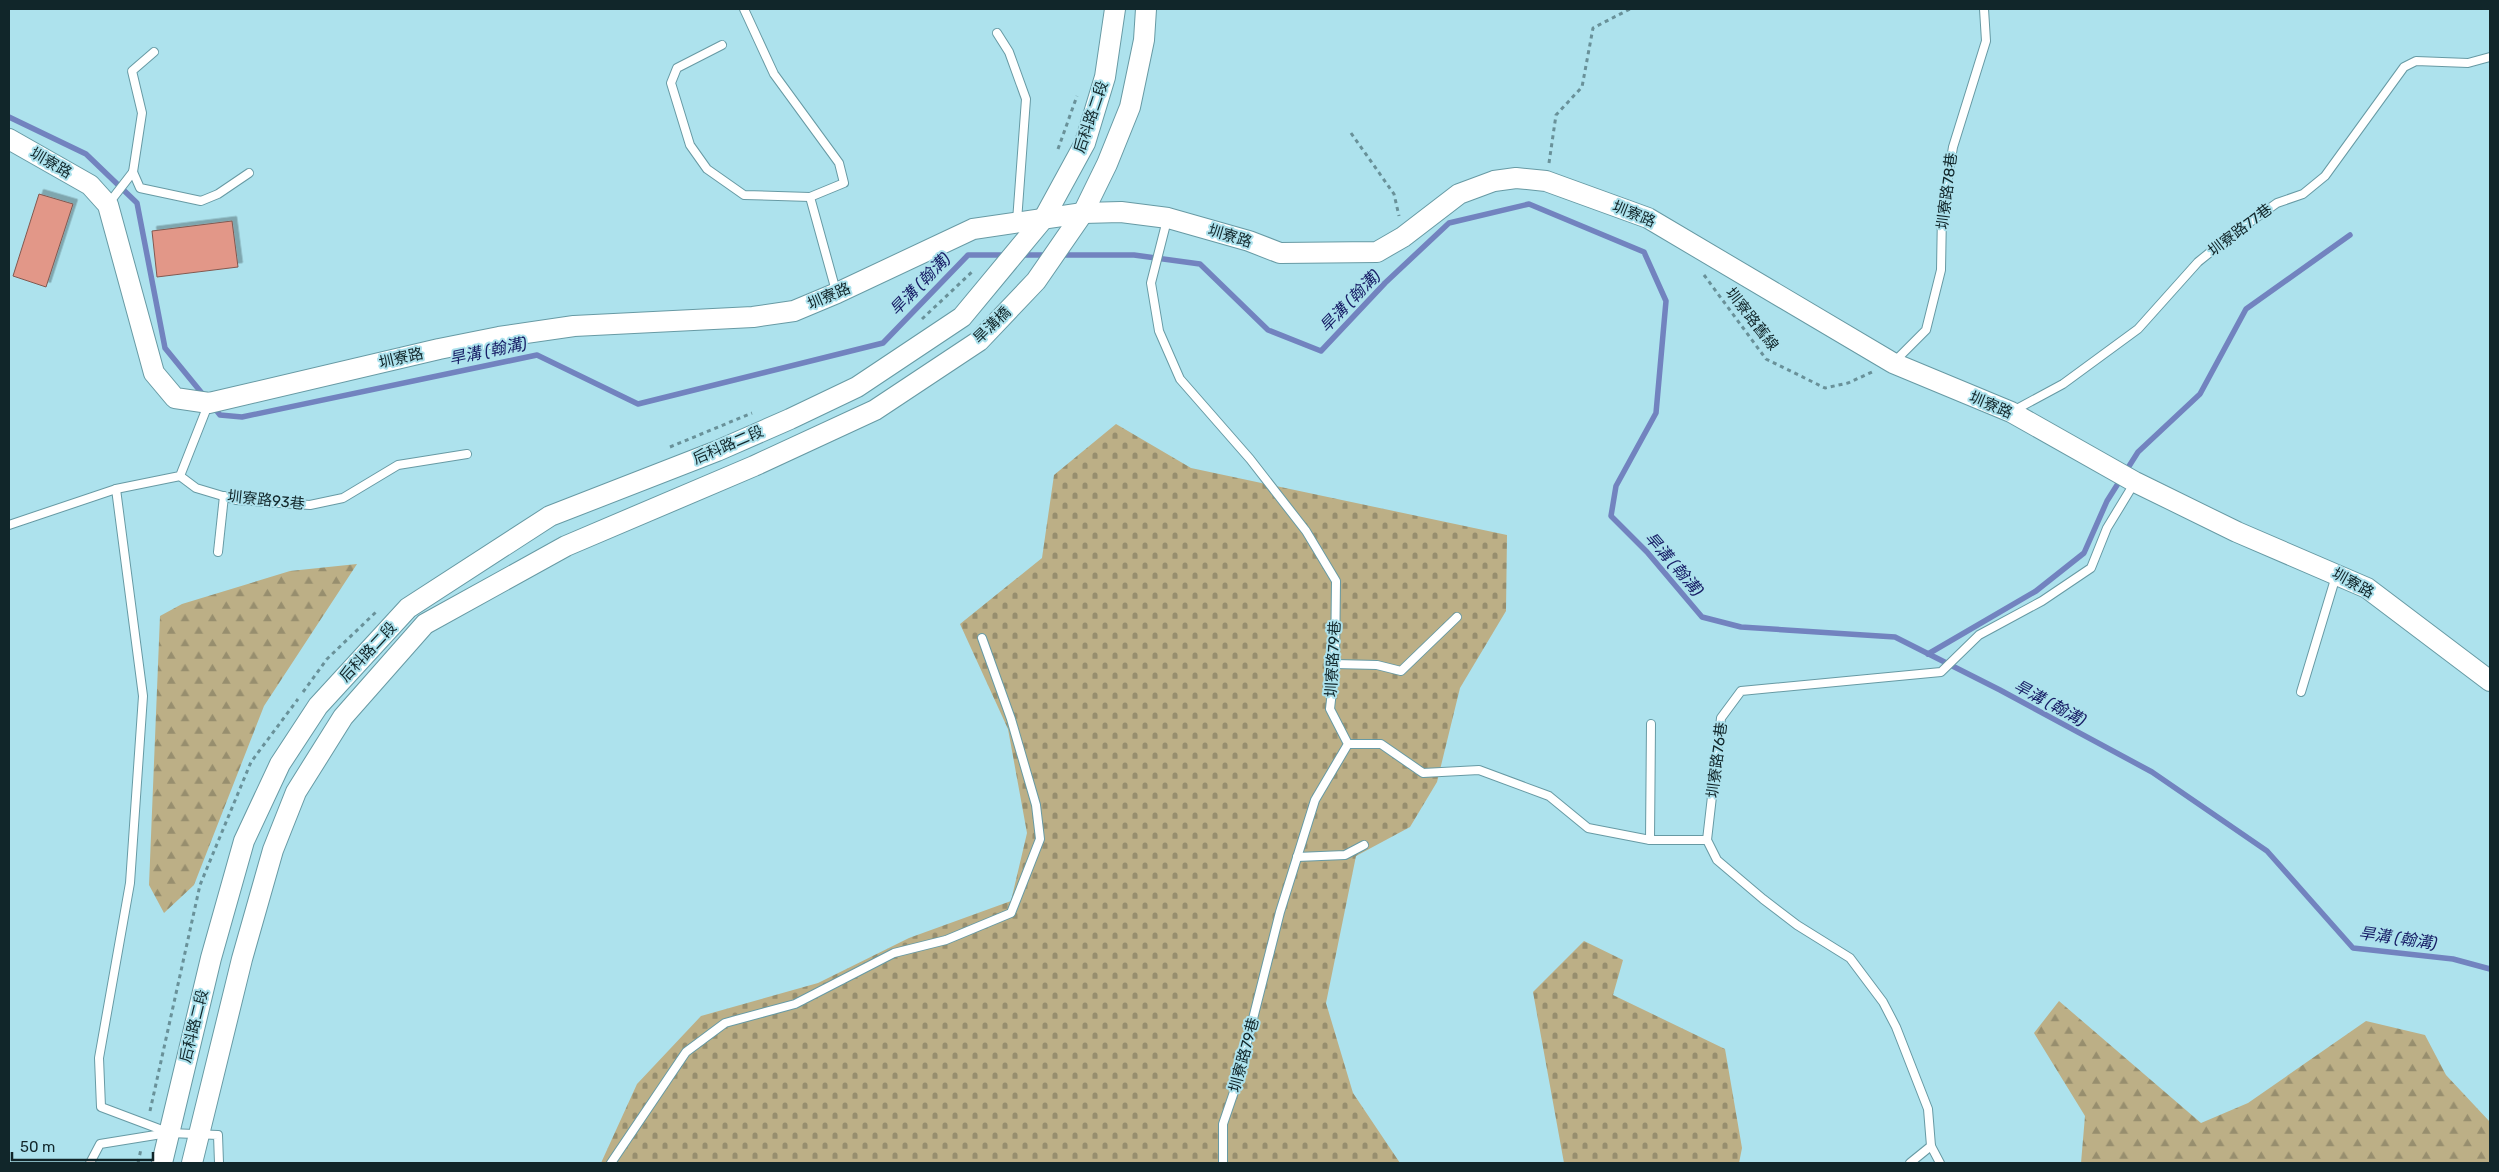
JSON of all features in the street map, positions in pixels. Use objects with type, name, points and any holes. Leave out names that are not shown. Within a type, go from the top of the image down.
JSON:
[{"type":"street","name":"后科路二段","points":[[1044,218],[1085,143],[1105,77],[1115,9]]},
{"type":"street","name":"后科路二段","points":[[1083,213],[1107,164],[1130,107],[1144,40],[1146,9]]},
{"type":"street","name":"圳寮路","points":[[9,139],[90,185],[108,205],[154,373],[175,398],[209,403],[439,349],[500,337],[574,326],[753,317],[794,311],[973,229],[1083,213],[1121,212],[1168,218],[1249,241],[1280,253],[1377,252],[1403,237],[1459,194],[1494,181],[1516,178],[1546,181],[1648,218],[1893,363],[2011,412],[2135,482],[2237,532],[2337,573],[2367,588],[2490,681]]},
{"type":"street","name":"旱溝橋","points":[[875,410],[979,341],[1036,281],[1083,213]]},
{"type":"street","name":"旱溝橋","points":[[857,387],[962,317],[1044,218]]},
{"type":"street","name":"后科路二段","points":[[162,1163],[211,958],[244,840],[280,764],[318,706],[330,692],[408,608],[550,516],[717,451],[857,387]]},
{"type":"street","name":"后科路二段","points":[[192,1163],[240,969],[268,868],[296,792],[343,717],[425,624],[566,546],[754,466],[875,410]]},
{"type":"lane","points":[[722,45],[677,68],[671,83],[690,145],[707,169],[744,195],[810,197],[844,183],[839,163],[774,74],[744,9]]},
{"type":"lane","name":"圳寮路78巷","points":[[1893,363],[1926,330],[1941,270],[1942,213],[1953,147],[1986,41],[1984,9]]},
{"type":"lane","points":[[997,33],[1009,52],[1026,99],[1017,224]]},
{"type":"lane","points":[[108,205],[133,172],[142,113],[132,71],[154,52]]},
{"type":"lane","name":"圳寮路77巷","points":[[2011,412],[2063,384],[2138,329],[2198,262],[2277,203],[2303,194],[2325,176],[2404,67],[2416,61],[2468,63],[2490,57]]},
{"type":"lane","points":[[133,172],[140,188],[201,201],[218,194],[249,173]]},
{"type":"lane","points":[[810,197],[836,293]]},
{"type":"lane","name":"圳寮路79巷","points":[[1168,218],[1151,283],[1159,331],[1180,379],[1250,459],[1306,531],[1336,581],[1335,664],[1330,709],[1348,744],[1315,800],[1280,912],[1236,1086],[1223,1124],[1223,1163]]},
{"type":"lane","points":[[9,525],[116,489],[180,476],[209,403]]},
{"type":"lane","name":"圳寮路93巷","points":[[180,476],[196,488],[236,500],[310,505],[343,498],[398,465],[468,454]]},
{"type":"lane","name":"圳寮路76巷","points":[[1707,840],[1721,718],[1741,691],[1941,672],[1979,635],[2042,601],[2091,568],[2107,528],[2135,482]]},
{"type":"lane","points":[[116,489],[143,696],[130,883],[99,1058],[101,1107],[170,1133]]},
{"type":"lane","points":[[218,552],[224,496]]},
{"type":"lane","points":[[2301,692],[2337,573]]},
{"type":"lane","points":[[1335,664],[1377,665],[1401,670],[1457,617]]},
{"type":"lane","points":[[611,1163],[686,1052],[725,1023],[795,1004],[894,952],[946,940],[1011,913],[1040,839],[1036,805],[1011,719],[982,638]]},
{"type":"lane","points":[[1650,840],[1651,724]]},
{"type":"lane","points":[[1348,744],[1381,744],[1423,772],[1479,770],[1549,796],[1588,828],[1650,840],[1707,840],[1717,860],[1762,899],[1797,925],[1850,958],[1883,1002],[1896,1027],[1928,1110],[1931,1146],[1940,1163]]},
{"type":"lane","points":[[1297,857],[1344,855],[1364,845]]},
{"type":"lane","points":[[90,1163],[100,1144],[170,1133],[218,1135],[219,1163]]},
{"type":"lane","points":[[1910,1163],[1931,1146]]},
{"type":"path","points":[[1546,181],[1556,115],[1582,88],[1593,28],[1630,9]]},
{"type":"path","points":[[1351,133],[1394,194],[1403,237]]},
{"type":"path","name":"圳寮路舊線","points":[[1702,272],[1766,359],[1804,380],[1825,388],[1848,383],[1893,363]]},
{"type":"green space","points":[[1116,424],[1191,468],[1507,535],[1506,611],[1460,688],[1437,782],[1410,827],[1356,856],[1326,1003],[1353,1093],[1400,1163],[601,1163],[637,1084],[701,1016],[818,983],[909,938],[1011,901],[1027,833],[1008,729],[960,624],[1042,558],[1054,475]]},
{"type":"green space","points":[[357,564],[264,706],[194,885],[164,913],[149,885],[160,616],[182,604],[290,571]]},
{"type":"green space","points":[[1584,941],[1623,960],[1613,995],[1725,1049],[1742,1148],[1739,1163],[1564,1163],[1533,992]]},
{"type":"green space","points":[[2059,1001],[2201,1123],[2248,1103],[2366,1021],[2425,1035],[2446,1075],[2490,1122],[2490,1163],[2081,1163],[2085,1116],[2034,1033]]},
{"type":"building","points":[[39,194],[73,204],[46,287],[13,276]]},
{"type":"building","points":[[232,221],[238,267],[157,277],[152,231]]},
{"type":"waterway","name":"旱溝 (翰溝)","points":[[9,117],[86,154],[137,203],[165,348],[205,397]]},
{"type":"waterway","name":"旱溝 (翰溝)","points":[[1059,255],[1134,255],[1200,264],[1268,330],[1321,351],[1385,283],[1449,223],[1529,204],[1644,252],[1666,301],[1656,413],[1616,486],[1611,516],[1647,552],[1702,617],[1741,627],[1895,637],[2000,690],[2152,772],[2267,851],[2353,948],[2453,959],[2490,969]]},
{"type":"waterway","points":[[1928,654],[2036,591],[2084,553],[2107,501],[2138,452],[2200,394],[2246,309],[2350,235]]},
{"type":"waterway","name":"旱溝 (翰溝)","points":[[213,406],[220,415],[242,417],[537,355],[638,404],[883,343],[968,255],[1007,255]]},
{"type":"waterway","name":"旱溝 (翰溝)","points":[[1019,255],[1047,255]]}]
